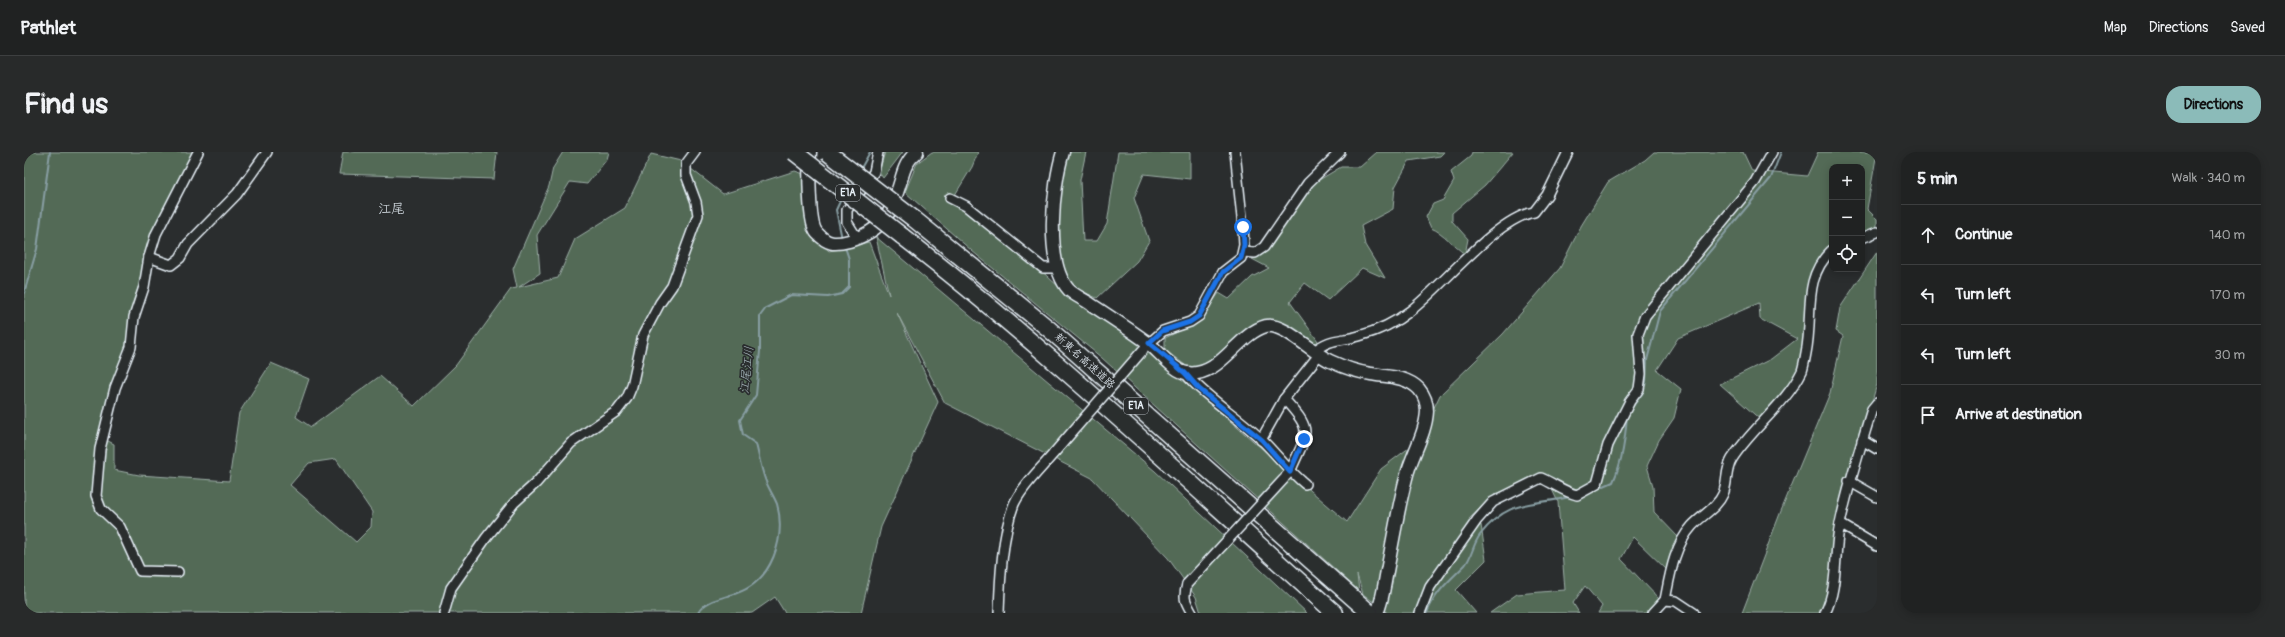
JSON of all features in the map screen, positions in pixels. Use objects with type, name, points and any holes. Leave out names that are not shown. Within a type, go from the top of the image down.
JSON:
[{"type":"highway","name":"新東名高速道路","points":[[794,152],[966,285],[1037,346],[1335,613]]},
{"type":"highway","name":"新東名高速道路","points":[[827,152],[914,219],[1049,329],[1370,613]]},
{"type":"street","points":[[178,572],[140,571],[120,527],[101,509],[96,496],[100,449],[115,388],[131,347],[134,317],[144,287],[149,257],[156,234],[198,152]]},
{"type":"street","points":[[149,257],[171,265],[180,258],[188,244],[237,194],[267,152]]},
{"type":"street","points":[[810,152],[810,208],[814,231],[825,242],[837,244],[857,238],[880,225],[890,214],[905,164],[917,152]]},
{"type":"street","points":[[857,238],[847,222],[847,210],[874,172],[878,152]]},
{"type":"street","points":[[1063,152],[1054,194],[1053,237],[1060,275],[1069,290],[1185,373],[1199,389],[1262,440],[1287,476],[1305,484]]},
{"type":"street","points":[[998,613],[1000,568],[1014,504],[1054,453],[1146,346],[1162,331],[1190,322],[1199,316],[1223,272],[1241,258],[1243,252],[1243,227],[1235,152]]},
{"type":"street","points":[[1243,252],[1255,252],[1264,247],[1308,183],[1340,152]]},
{"type":"street","points":[[1262,440],[1284,399],[1326,342],[1357,337],[1374,331],[1411,311],[1488,239],[1524,213],[1534,212],[1548,196],[1568,152]]},
{"type":"street","points":[[1420,613],[1430,586],[1477,520],[1492,502],[1541,478],[1556,485],[1566,492],[1577,495],[1596,484],[1608,445],[1630,401],[1639,389],[1641,374],[1638,334],[1645,316],[1755,182],[1772,152]]},
{"type":"street","points":[[444,613],[451,588],[486,538],[514,502],[536,483],[571,444],[617,412],[627,398],[632,386],[643,335],[660,303],[672,286],[698,215],[696,202],[686,175],[686,164],[693,154]]},
{"type":"street","points":[[950,198],[966,206],[1043,268],[1058,268]]},
{"type":"street","points":[[1865,237],[1877,232]]},
{"type":"street","points":[[1653,613],[1665,600],[1674,559],[1684,536],[1692,526],[1717,504],[1724,493],[1726,474],[1731,460],[1790,389],[1803,370],[1807,348],[1812,280],[1822,260],[1829,253]]},
{"type":"street","points":[[1185,373],[1197,374],[1208,370],[1257,331],[1266,326],[1282,329],[1316,354],[1344,368],[1399,378],[1411,382],[1420,390],[1425,400],[1427,410],[1425,423],[1406,476],[1378,613]]},
{"type":"street","points":[[1192,613],[1185,604],[1184,594],[1187,584],[1287,476],[1306,432],[1305,424],[1284,399]]},
{"type":"street","points":[[1827,612],[1833,588],[1840,524],[1849,481],[1872,408],[1877,403]]},
{"type":"street","points":[[1862,440],[1877,449]]},
{"type":"street","points":[[1849,481],[1877,497]]},
{"type":"street","points":[[1840,524],[1877,546]]},
{"type":"street","points":[[1665,600],[1676,601],[1694,613]]},
{"type":"green space","points":[[24,152],[200,152],[174,189],[133,302],[126,347],[98,436],[114,444],[114,470],[139,475],[229,481],[239,413],[271,363],[309,379],[296,417],[311,427],[380,376],[414,406],[456,365],[511,289],[517,288],[513,269],[549,186],[553,168],[563,152],[609,152],[607,159],[587,184],[570,182],[537,235],[540,273],[519,287],[558,278],[575,239],[625,208],[651,154],[681,161],[723,194],[795,171],[807,175],[807,231],[829,251],[869,242],[889,295],[876,237],[1155,471],[1307,613],[1201,613],[1196,597],[1168,558],[1092,478],[945,403],[897,313],[938,402],[881,527],[861,613],[785,613],[775,597],[752,613],[24,613]],"holes":[[[336,459],[372,512],[371,527],[356,542],[290,485],[309,463]]]},
{"type":"green space","points":[[343,152],[497,152],[494,179],[339,174]]},
{"type":"green space","points":[[885,152],[903,152],[883,178],[879,172]]},
{"type":"green space","points":[[932,152],[978,152],[972,167],[953,198],[1002,235],[1059,287],[1143,346],[1347,522],[1381,469],[1418,441],[1440,395],[1503,334],[1560,268],[1581,226],[1608,182],[1645,160],[1654,152],[1743,152],[1752,171],[1807,176],[1818,152],[1877,152],[1867,209],[1877,219],[1877,231],[1865,235],[1865,164],[1829,164],[1829,249],[1824,251],[1829,250],[1829,252],[1821,261],[1807,333],[1803,336],[1808,334],[1803,370],[1763,422],[1720,384],[1771,359],[1797,339],[1760,319],[1759,303],[1678,338],[1657,370],[1681,389],[1674,418],[1659,440],[1647,466],[1653,486],[1654,512],[1679,538],[1669,572],[1633,537],[1621,559],[1660,600],[1649,613],[1598,613],[1602,606],[1585,586],[1573,603],[1579,613],[1490,613],[1517,594],[1565,590],[1558,502],[1546,477],[1495,494],[1469,519],[1481,525],[1486,560],[1456,590],[1476,613],[1388,613],[1363,594],[1357,575],[1359,591],[1102,358],[972,251],[905,192],[917,163]]},
{"type":"green space","points":[[1063,152],[1086,152],[1080,180],[1083,241],[1097,241],[1107,224],[1118,152],[1190,152],[1190,179],[1144,174],[1134,198],[1149,241],[1137,261],[1097,298],[1067,285],[1050,273],[1058,264],[1055,189]]},
{"type":"green space","points":[[1377,152],[1444,152],[1440,156],[1409,161],[1395,187],[1393,209],[1361,226],[1365,245],[1385,278],[1362,268],[1328,300],[1305,283],[1290,302],[1318,341],[1316,346],[1271,324],[1197,374],[1165,350],[1165,338],[1198,322],[1219,293],[1229,299],[1252,277],[1269,268],[1252,259],[1269,247],[1309,186],[1341,167],[1360,167]]},
{"type":"green space","points":[[1472,152],[1513,152],[1485,185],[1452,213],[1452,221],[1468,239],[1465,254],[1440,233],[1431,228],[1426,217],[1433,204],[1443,200],[1454,181],[1451,172],[1471,156]]},
{"type":"green space","points":[[1877,252],[1877,384],[1849,481],[1824,613],[1742,613],[1781,511],[1830,393],[1843,336],[1836,331],[1840,308]]},
{"type":"waterway","points":[[24,293],[37,249],[50,152]]},
{"type":"waterway","name":"江尾江川","points":[[860,170],[870,152]]},
{"type":"waterway","points":[[1630,410],[1642,394],[1646,382],[1647,360],[1660,311],[1771,178],[1781,152]]},
{"type":"waterway","name":"江尾江川","points":[[842,197],[836,210],[842,239]]},
{"type":"waterway","name":"江尾江川","points":[[698,613],[710,602],[737,593],[749,587],[759,579],[774,557],[778,544],[779,517],[777,504],[765,479],[756,444],[743,435],[740,420],[756,395],[760,351],[760,316],[766,308],[791,295],[828,297],[842,294],[849,287],[849,259],[845,247]]},
{"type":"waterway","points":[[1597,489],[1613,482],[1623,449],[1627,416]]},
{"type":"waterway","points":[[1427,613],[1434,599],[1448,581],[1465,565],[1480,535],[1490,523],[1500,515],[1520,506],[1570,497]]},
{"type":"district","name":"江尾","points":[[391,209]]},
{"type":"route","points":[[1243,227],[1244,245],[1241,258],[1223,272],[1212,290],[1207,304],[1199,316],[1190,322],[1162,331],[1149,343],[1178,370],[1185,373],[1199,389],[1262,440],[1290,472],[1304,439]]}]
